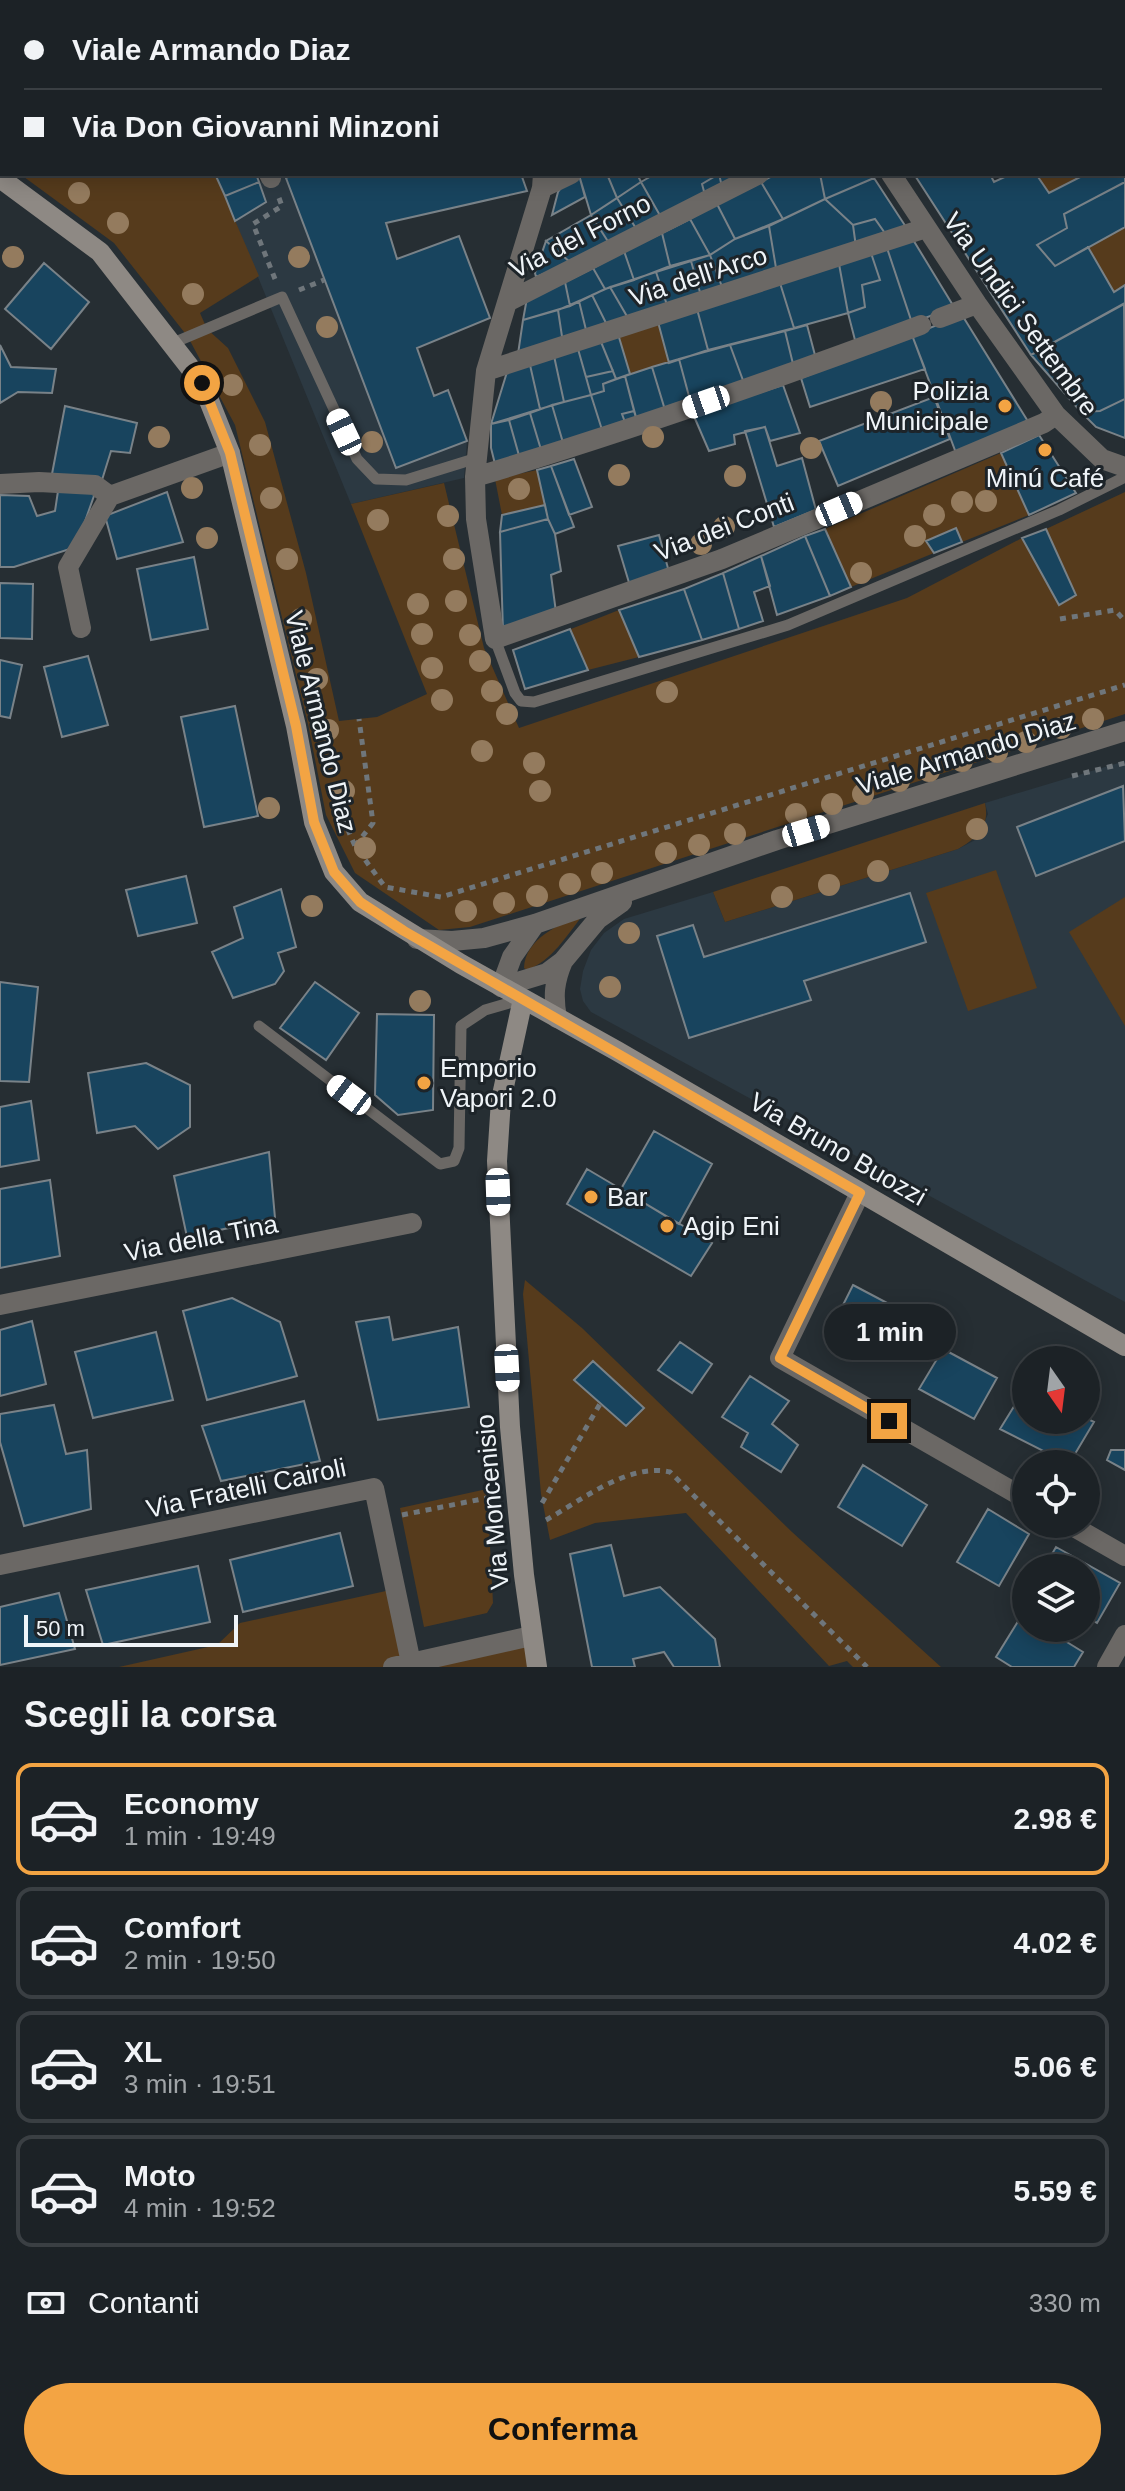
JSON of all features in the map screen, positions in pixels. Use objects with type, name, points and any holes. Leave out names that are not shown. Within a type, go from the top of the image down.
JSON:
[{"type":"main road","name":"Viale Armando Diaz","points":[[0,178],[100,252],[202,383],[230,453],[296,726],[314,822],[334,872],[360,902],[417,939],[523,999]]},
{"type":"main road","name":"Via Bruno Buozzi","points":[[523,999],[1125,1346]]},
{"type":"main road","name":"Via Moncenisio","points":[[523,999],[501,1100],[497,1161],[510,1427],[531,1636],[537,1667]]},
{"type":"street","points":[[495,639],[476,519],[476,467],[486,371],[543,181],[563,176]]},
{"type":"street","name":"Via del Forno","points":[[509,301],[755,176]]},
{"type":"street","name":"Via Undici Settembre","points":[[892,176],[977,304],[1056,415],[1102,459],[1125,467]]},
{"type":"street","name":"Via dell'Arco","points":[[486,371],[926,228]]},
{"type":"street","points":[[476,467],[567,450],[977,304]]},
{"type":"street","name":"Via dei Conti","points":[[495,639],[722,559],[1044,423],[1056,415]]},
{"type":"street","points":[[81,628],[68,567],[110,496],[230,453]]},
{"type":"street","points":[[0,484],[39,482],[95,485],[110,496]]},
{"type":"street","name":"Viale Armando Diaz","points":[[642,888],[777,840],[1125,731]]},
{"type":"street","points":[[417,939],[452,941],[484,938],[642,888]]},
{"type":"street","points":[[501,987],[547,973],[563,961],[598,919],[642,888]]},
{"type":"street","points":[[501,987],[512,957],[535,924]]},
{"type":"street","points":[[557,1018],[553,997],[555,978],[563,961]]},
{"type":"street","points":[[860,1193],[780,1358],[1012,1491]]},
{"type":"street","name":"Via della Tina","points":[[0,1305],[412,1223]]},
{"type":"street","name":"Via Fratelli Cairoli","points":[[0,1565],[374,1488],[382,1519],[402,1665]]},
{"type":"street","points":[[1094,1538],[1125,1556]]},
{"type":"street","points":[[1107,1667],[1125,1635]]},
{"type":"street","points":[[402,1665],[531,1636]]},
{"type":"lane","points":[[173,343],[282,297],[357,459],[376,479],[406,480],[476,467]]},
{"type":"lane","points":[[495,639],[515,693],[521,701],[534,702],[788,625],[1046,516],[1125,477]]},
{"type":"lane","points":[[259,1026],[440,1164],[454,1161],[459,1148],[461,1026],[485,1010],[523,999]]},
{"type":"path","points":[[282,206],[253,224],[282,297],[324,280]]},
{"type":"path","points":[[1060,619],[1115,610],[1125,621]]},
{"type":"path","points":[[355,846],[373,823],[359,719]]},
{"type":"path","points":[[1067,777],[1125,763]]},
{"type":"path","points":[[542,1503],[600,1404]]},
{"type":"path","points":[[546,1520],[629,1474],[655,1468],[670,1472],[867,1667]]},
{"type":"path","points":[[382,1519],[487,1498]]},
{"type":"shaded area","points":[[23,176],[216,176],[259,276],[200,313],[207,329],[228,348],[265,422],[306,573],[339,721],[377,717],[427,694],[351,504],[444,483],[484,648],[519,728],[907,598],[1022,538],[1059,605],[1076,594],[1046,529],[1125,492],[1125,714],[470,927],[439,930],[355,873],[326,815],[308,724],[235,425],[188,337],[114,243]]},
{"type":"shaded area","points":[[278,176],[522,176],[527,191],[386,223],[397,259],[459,236],[490,318],[417,348],[434,396],[448,390],[459,417],[467,441],[464,478],[351,504],[235,221],[266,202],[259,182]]},
{"type":"shaded area","points":[[1037,176],[1082,176],[1049,193]]},
{"type":"shaded area","points":[[1125,227],[1125,285],[1114,292],[1088,247]]},
{"type":"shaded area","points":[[658,322],[669,363],[630,374],[618,334]]},
{"type":"shaded area","points":[[1001,453],[1029,515],[962,542],[955,528],[927,541],[934,553],[851,587],[825,529]]},
{"type":"shaded area","points":[[537,470],[545,505],[502,515],[495,479]]},
{"type":"shaded area","points":[[619,610],[639,657],[588,670],[571,629]]},
{"type":"shaded area","points":[[1125,761],[1125,1302],[591,1012],[583,1001],[580,989],[591,950],[604,933],[624,919],[713,892],[725,922],[958,849],[977,839],[988,814],[985,803]]},
{"type":"shaded area","points":[[985,803],[984,825],[971,841],[958,849],[725,922],[713,892]]},
{"type":"shaded area","points":[[996,870],[1037,988],[968,1011],[926,893]]},
{"type":"shaded area","points":[[1125,897],[1125,1026],[1069,932]]},
{"type":"shaded area","points":[[583,915],[551,954],[536,966],[527,970],[524,968],[530,949],[537,941],[554,928]]},
{"type":"shaded area","points":[[525,1280],[582,1328],[792,1532],[941,1667],[853,1667],[847,1661],[829,1666],[686,1513],[595,1523],[550,1540],[541,1494],[523,1294]]},
{"type":"shaded area","points":[[487,1489],[493,1603],[487,1613],[424,1627],[400,1508]]},
{"type":"shaded area","points":[[395,1589],[411,1663],[531,1636],[537,1667],[119,1667],[217,1645],[240,1623]]},
{"type":"building","points":[[216,176],[257,176],[259,182],[225,196]]},
{"type":"building","points":[[522,176],[527,191],[386,223],[397,259],[459,236],[490,318],[417,348],[434,396],[448,390],[467,441],[396,468],[286,178]]},
{"type":"building","points":[[579,176],[608,176],[617,198],[591,215]]},
{"type":"building","points":[[579,176],[585,197],[552,215],[558,192],[564,184]]},
{"type":"building","points":[[608,176],[638,176],[641,182],[617,198]]},
{"type":"building","points":[[652,176],[716,176],[702,184],[705,195],[662,219],[641,182]]},
{"type":"building","points":[[719,176],[744,176],[722,187]]},
{"type":"building","points":[[719,176],[722,187],[705,195],[702,184]]},
{"type":"building","points":[[772,176],[820,176],[825,199],[783,219],[761,182]]},
{"type":"building","points":[[820,176],[874,178],[825,199]]},
{"type":"building","points":[[915,176],[991,176],[994,182],[1007,176],[1037,176],[1049,193],[1082,176],[1125,176],[1125,182],[1064,214],[1067,228],[1037,245],[1055,266],[1088,247],[1114,292],[1125,285],[1125,303],[1031,355]]},
{"type":"building","points":[[874,178],[906,227],[887,236],[875,219],[853,225],[825,199]]},
{"type":"building","points":[[259,182],[266,202],[235,221],[225,196]]},
{"type":"building","points":[[641,182],[662,219],[637,230],[617,198]]},
{"type":"building","points":[[761,182],[783,219],[735,239],[717,204]]},
{"type":"building","points":[[1125,182],[1125,227],[1055,266],[1037,245],[1067,228],[1064,214]]},
{"type":"building","points":[[617,198],[637,230],[609,243],[591,215]]},
{"type":"building","points":[[825,199],[853,225],[856,247],[777,274],[769,226]]},
{"type":"building","points":[[717,204],[735,239],[710,255],[690,219]]},
{"type":"building","points":[[591,215],[609,243],[571,263],[546,241]]},
{"type":"building","points":[[690,219],[710,255],[670,266],[662,233]]},
{"type":"building","points":[[875,219],[887,236],[856,247],[853,225]]},
{"type":"building","points":[[769,226],[777,274],[724,292],[710,255],[735,239]]},
{"type":"building","points":[[662,233],[670,266],[634,280],[624,251]]},
{"type":"building","points":[[912,238],[954,307],[912,323],[887,248]]},
{"type":"building","points":[[546,241],[571,263],[536,277],[535,273]]},
{"type":"building","points":[[887,248],[912,323],[856,344],[848,313],[865,307],[862,285],[880,280],[871,253]]},
{"type":"building","points":[[624,251],[634,280],[605,289],[593,268]]},
{"type":"building","points":[[871,253],[880,280],[862,285],[865,307],[848,313],[839,264]]},
{"type":"building","points":[[710,255],[724,292],[702,299],[691,261]]},
{"type":"building","points":[[691,261],[702,299],[668,308],[656,272]]},
{"type":"building","points":[[44,263],[89,302],[51,349],[5,309]]},
{"type":"building","points":[[839,264],[848,313],[794,328],[780,283]]},
{"type":"building","points":[[593,268],[605,289],[570,306],[565,282]]},
{"type":"building","points":[[656,272],[668,308],[628,318],[610,287]]},
{"type":"building","points":[[565,282],[570,306],[523,320],[527,298]]},
{"type":"building","points":[[780,283],[794,328],[708,350],[697,309]]},
{"type":"building","points":[[610,287],[628,318],[608,327],[592,295]]},
{"type":"building","points":[[592,295],[608,327],[587,334],[579,301]]},
{"type":"building","points":[[579,301],[587,334],[563,343],[558,310]]},
{"type":"building","points":[[1124,304],[1125,399],[1100,411],[1081,412],[1031,355]]},
{"type":"building","points":[[697,309],[708,350],[669,363],[658,322]]},
{"type":"building","points":[[558,310],[563,343],[518,354],[523,320]]},
{"type":"building","points":[[962,315],[1029,423],[956,453],[912,335]]},
{"type":"building","points":[[807,325],[816,359],[794,368],[785,331]]},
{"type":"building","points":[[785,331],[794,368],[744,383],[730,345]]},
{"type":"building","points":[[618,334],[630,374],[616,379],[601,342]]},
{"type":"building","points":[[912,335],[925,369],[810,407],[801,378]]},
{"type":"building","points":[[601,342],[613,371],[586,377],[578,349]]},
{"type":"building","points":[[0,345],[11,367],[56,369],[52,393],[18,392],[0,403]]},
{"type":"building","points":[[730,345],[744,383],[690,400],[679,359]]},
{"type":"building","points":[[578,349],[591,395],[564,402],[554,356]]},
{"type":"building","points":[[554,356],[564,402],[540,409],[530,365]]},
{"type":"building","points":[[679,359],[690,400],[665,410],[652,367]]},
{"type":"building","points":[[530,365],[540,409],[491,424],[507,372]]},
{"type":"building","points":[[652,367],[665,410],[637,421],[625,376]]},
{"type":"building","points":[[613,371],[616,379],[603,384],[604,391],[591,395],[586,377]]},
{"type":"building","points":[[625,376],[634,411],[622,414],[626,425],[603,433],[591,395],[604,391],[603,384]]},
{"type":"building","points":[[783,385],[800,433],[770,441],[765,427],[734,435],[735,444],[709,451],[693,414]]},
{"type":"building","points":[[591,395],[603,433],[564,446],[552,405]]},
{"type":"building","points":[[934,397],[950,439],[838,486],[819,441]]},
{"type":"building","points":[[1125,399],[1125,438],[1096,427],[1081,412],[1100,411]]},
{"type":"building","points":[[552,405],[564,446],[542,453],[530,413]]},
{"type":"building","points":[[65,406],[137,423],[130,453],[111,451],[102,480],[52,474]]},
{"type":"building","points":[[634,411],[637,421],[626,425],[622,414]]},
{"type":"building","points":[[530,413],[542,453],[520,459],[509,420]]},
{"type":"building","points":[[509,420],[520,459],[495,464],[491,424]]},
{"type":"building","points":[[765,427],[777,466],[802,458],[816,510],[774,527],[745,431]]},
{"type":"building","points":[[1039,435],[1076,493],[1029,515],[1001,453]]},
{"type":"building","points":[[574,459],[592,507],[569,515],[551,466]]},
{"type":"building","points":[[551,466],[574,527],[555,534],[548,519],[537,470]]},
{"type":"building","points":[[58,491],[95,493],[76,547],[14,567],[0,567],[0,495],[29,496],[37,516],[55,511]]},
{"type":"building","points":[[167,492],[183,542],[117,559],[105,516]]},
{"type":"building","points":[[545,505],[548,519],[500,532],[502,515]]},
{"type":"building","points":[[548,519],[555,534],[561,571],[551,575],[556,612],[503,632],[500,532]]},
{"type":"building","points":[[956,528],[962,542],[934,553],[926,541]]},
{"type":"building","points":[[825,529],[851,587],[830,596],[805,536]]},
{"type":"building","points":[[1046,529],[1076,595],[1059,605],[1022,538]]},
{"type":"building","points":[[659,535],[669,572],[630,586],[618,546]]},
{"type":"building","points":[[805,536],[830,596],[777,615],[761,556]]},
{"type":"building","points":[[761,556],[770,586],[754,592],[763,621],[739,629],[723,573]]},
{"type":"building","points":[[194,557],[208,629],[151,640],[137,569]]},
{"type":"building","points":[[723,573],[739,629],[702,640],[684,589]]},
{"type":"building","points":[[0,583],[33,584],[32,639],[0,638]]},
{"type":"building","points":[[684,589],[702,640],[639,657],[619,610]]},
{"type":"building","points":[[570,629],[588,670],[525,689],[513,650]]},
{"type":"building","points":[[88,656],[108,725],[62,737],[44,667]]},
{"type":"building","points":[[0,660],[22,665],[10,718],[0,716]]},
{"type":"building","points":[[235,706],[258,816],[204,827],[181,717]]},
{"type":"building","points":[[1123,786],[1125,841],[1036,876],[1017,827]]},
{"type":"building","points":[[186,876],[197,923],[138,936],[126,890]]},
{"type":"building","points":[[281,889],[296,947],[278,953],[284,971],[275,984],[233,998],[212,952],[243,938],[234,907]]},
{"type":"building","points":[[910,893],[926,942],[804,981],[811,1000],[689,1038],[657,936],[693,925],[704,957]]},
{"type":"building","points":[[0,982],[38,987],[29,1082],[0,1081]]},
{"type":"building","points":[[315,982],[359,1013],[326,1060],[280,1028]]},
{"type":"building","points":[[377,1014],[434,1015],[433,1110],[398,1115],[375,1095]]},
{"type":"building","points":[[146,1063],[190,1085],[190,1127],[158,1149],[135,1126],[97,1133],[88,1073]]},
{"type":"building","points":[[31,1101],[39,1160],[0,1167],[0,1107]]},
{"type":"building","points":[[654,1131],[712,1164],[679,1224],[621,1189]]},
{"type":"building","points":[[269,1152],[275,1218],[187,1237],[174,1176]]},
{"type":"building","points":[[587,1169],[712,1243],[691,1276],[567,1204]]},
{"type":"building","points":[[50,1180],[60,1256],[0,1268],[0,1189]]},
{"type":"building","points":[[853,1285],[908,1314],[888,1355],[832,1327]]},
{"type":"building","points":[[232,1298],[280,1322],[297,1376],[207,1400],[183,1311]]},
{"type":"building","points":[[389,1317],[393,1340],[458,1327],[469,1407],[378,1420],[356,1322]]},
{"type":"building","points":[[32,1321],[46,1384],[0,1396],[0,1330]]},
{"type":"building","points":[[156,1332],[173,1400],[93,1418],[75,1352]]},
{"type":"building","points":[[680,1342],[712,1364],[692,1393],[658,1370]]},
{"type":"building","points":[[943,1349],[997,1378],[974,1419],[919,1389]]},
{"type":"building","points":[[593,1361],[644,1408],[626,1426],[574,1380]]},
{"type":"building","points":[[750,1376],[789,1401],[772,1424],[798,1445],[781,1472],[741,1447],[748,1433],[722,1417]]},
{"type":"building","points":[[304,1401],[320,1461],[221,1481],[202,1426]]},
{"type":"building","points":[[54,1405],[66,1454],[87,1450],[91,1509],[24,1526],[0,1442],[0,1414]]},
{"type":"building","points":[[1012,1410],[1012,1434],[1087,1434],[1077,1450],[1041,1450],[1000,1429]]},
{"type":"building","points":[[1111,1450],[1125,1450],[1125,1470],[1107,1460]]},
{"type":"building","points":[[863,1465],[927,1505],[902,1546],[838,1507]]},
{"type":"building","points":[[988,1509],[1012,1524],[1012,1538],[1027,1538],[1017,1554],[1012,1554],[1012,1563],[999,1586],[957,1562]]},
{"type":"building","points":[[340,1533],[353,1586],[243,1612],[230,1560]]},
{"type":"building","points":[[611,1545],[624,1596],[660,1587],[715,1639],[720,1667],[674,1667],[664,1652],[633,1659],[635,1667],[592,1667],[570,1554]]},
{"type":"building","points":[[1056,1547],[1068,1554],[1052,1554]]},
{"type":"building","points":[[198,1566],[210,1622],[103,1645],[86,1590]]},
{"type":"building","points":[[1100,1572],[1120,1583],[1100,1618]]},
{"type":"building","points":[[59,1593],[75,1649],[0,1665],[0,1607]]},
{"type":"building","points":[[1012,1631],[1012,1642],[1067,1642],[1083,1652],[1074,1667],[1012,1667],[996,1657]]},
{"type":"place","name":"Polizia Municipale","points":[[1005,406]]},
{"type":"place","name":"Minú Café","points":[[1045,450]]},
{"type":"place","name":"Emporio Vapori 2.0","points":[[424,1083]]},
{"type":"place","name":"Bar","points":[[591,1197]]},
{"type":"place","name":"Agip Eni","points":[[667,1226]]},
{"type":"route","points":[[202,383],[230,453],[296,726],[314,822],[334,872],[360,902],[404,931],[860,1193],[780,1358],[889,1421]]}]
